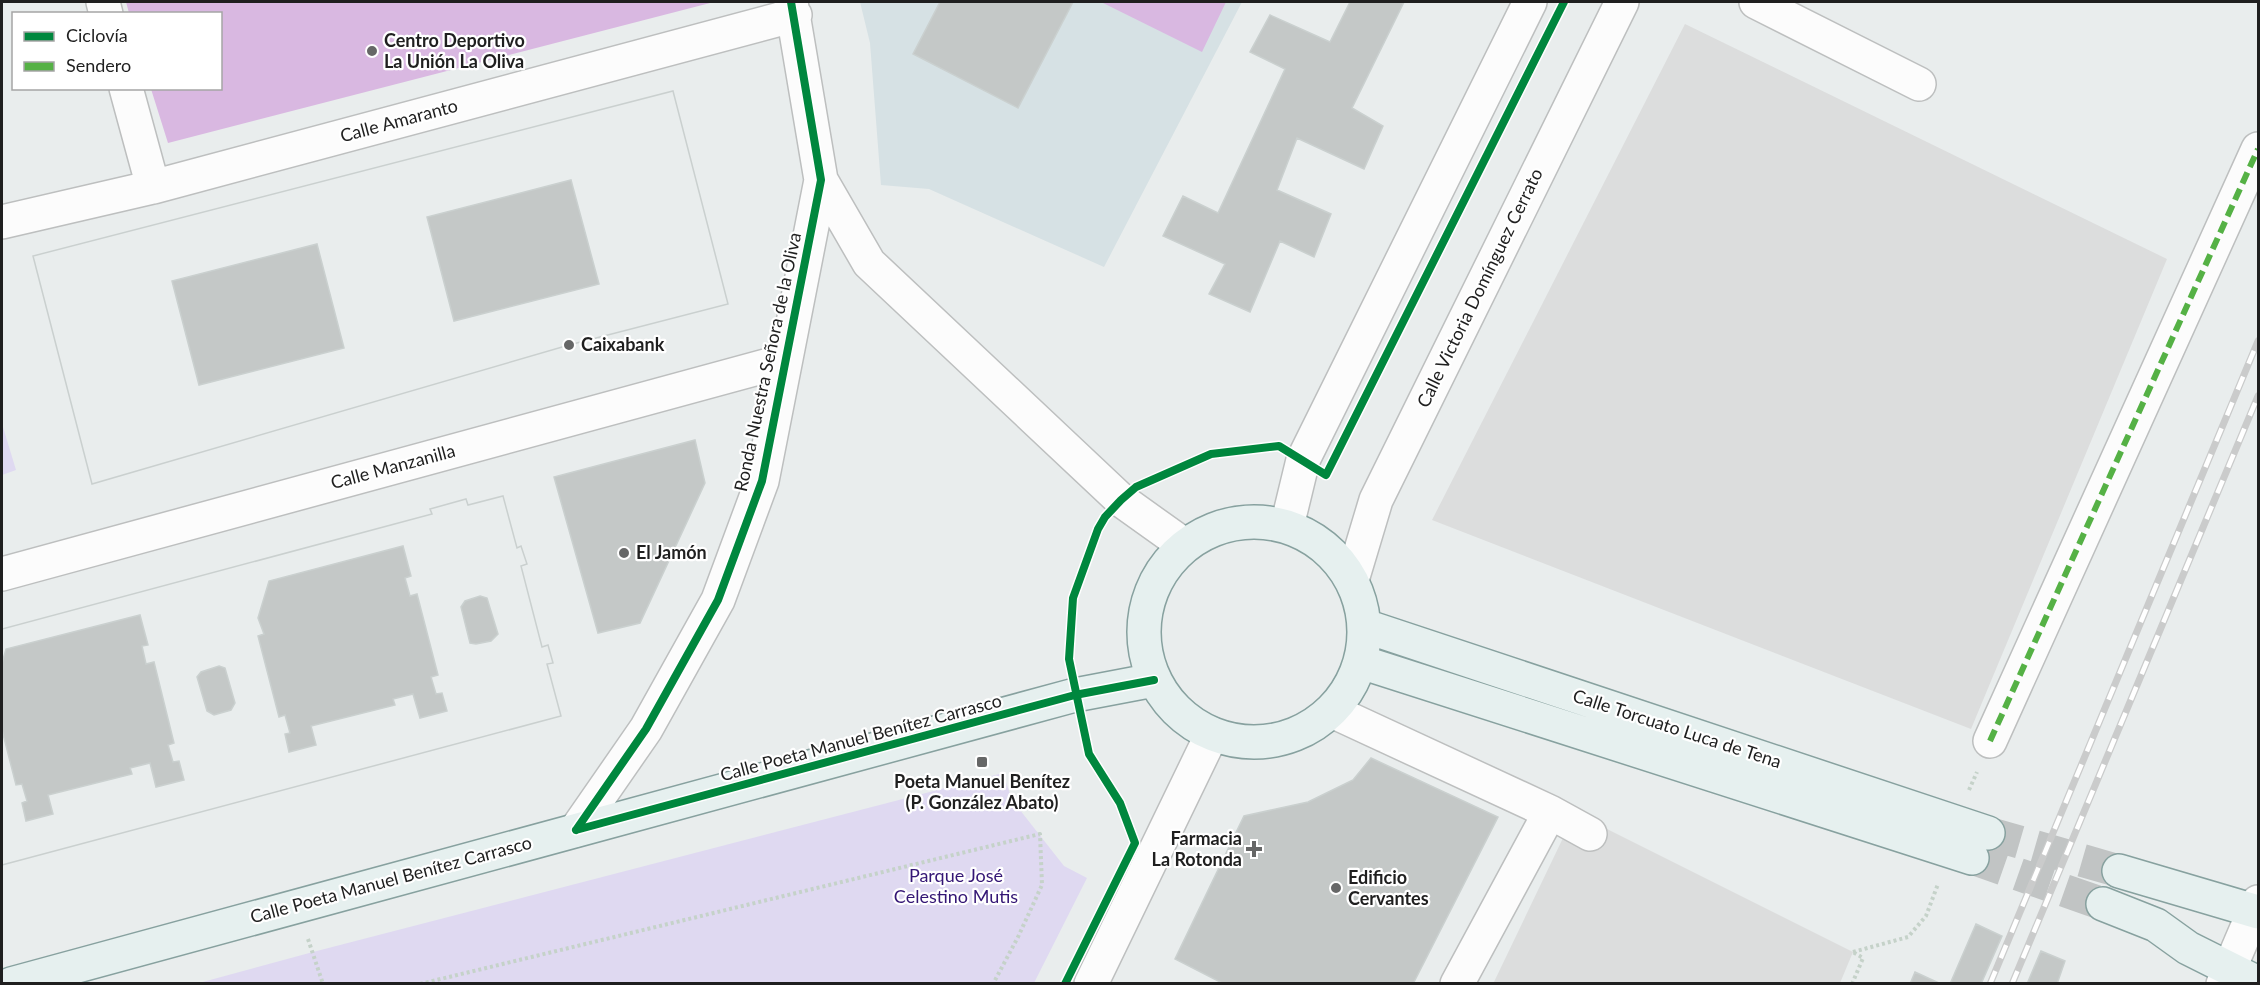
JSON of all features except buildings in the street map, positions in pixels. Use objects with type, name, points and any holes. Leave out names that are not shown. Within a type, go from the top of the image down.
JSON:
[{"type":"main road","points":[[1251,520],[1287,525],[1314,538],[1336,556],[1352,580],[1361,602],[1365,626],[1361,662],[1350,688],[1332,711],[1306,730],[1276,741],[1243,742],[1212,734],[1188,721],[1169,702],[1154,680],[1144,651],[1143,622],[1149,593],[1164,566],[1184,545],[1216,527],[1251,520]]},
{"type":"main road","name":"Calle Torcuato Luca de Tena","points":[[1365,626],[1966,841]]},
{"type":"main road","name":"Calle Torcuato Luca de Tena","points":[[1361,662],[1966,841]]},
{"type":"main road","name":"Calle Poeta Manuel Benítez Carrasco","points":[[10,984],[1075,695],[1154,680]]},
{"type":"main road","points":[[2119,871],[2257,908]]},
{"type":"main road","points":[[2103,904],[2156,925],[2188,948],[2238,971]]},
{"type":"street","points":[[1287,525],[1303,460],[1530,2]]},
{"type":"street","name":"Calle Victoria Domínguez Cerrato","points":[[1352,580],[1376,500],[1622,2]]},
{"type":"street","points":[[1756,2],[1919,84]]},
{"type":"street","name":"Ronda Nuestra Señora de la Oliva","points":[[576,830],[646,729],[718,600],[762,481],[821,180],[793,8]]},
{"type":"street","name":"Calle Amaranto","points":[[2,222],[153,187],[793,8]]},
{"type":"street","points":[[127,90],[153,187]]},
{"type":"street","points":[[1990,741],[2259,149]]},
{"type":"street","points":[[821,180],[869,262],[1121,500],[1184,545]]},
{"type":"street","name":"Calle Manzanilla","points":[[2,574],[784,361]]},
{"type":"street","points":[[1332,711],[1550,812],[1590,834]]},
{"type":"street","points":[[1097,982],[1212,734]]},
{"type":"street","points":[[1457,984],[1550,812]]},
{"type":"street","points":[[2238,971],[2257,908]]},
{"type":"path","points":[[1852,984],[1863,958],[1853,952],[1908,937],[1926,916],[1966,841],[1990,741]]},
{"type":"path","points":[[420,984],[1040,834],[1042,885],[993,984]]},
{"type":"path","points":[[296,906],[323,984]]},
{"type":"shaded area","name":"Centro Deportivo La Unión La Oliva","points":[[126,2],[714,2],[168,143],[151,90],[222,90],[222,12],[129,12]]},
{"type":"shaded area","points":[[860,2],[1242,2],[1104,267],[929,189],[881,185],[870,43]]},
{"type":"shaded area","points":[[1101,2],[1226,2],[1202,52]]},
{"type":"shaded area","points":[[1685,24],[2167,259],[1971,729],[1432,520]]},
{"type":"shaded area","points":[[1575,813],[1853,952],[1840,983],[1493,984]]},
{"type":"green space","points":[[2,428],[16,470],[2,475]]},
{"type":"green space","name":"Parque José Celestino Mutis","points":[[1003,773],[1012,800],[1064,866],[1087,878],[1034,983],[199,983],[313,952]]},
{"type":"tunnel","points":[[1988,833],[2119,871]]},
{"type":"tunnel","points":[[1972,858],[2103,904]]},
{"type":"railway","points":[[1990,984],[2258,341]]},
{"type":"railway","points":[[2012,984],[2258,396]]},
{"type":"marked path","points":[[1990,741],[2258,149]]},
{"type":"cycle path","points":[[576,830],[646,729],[718,600],[762,481],[821,180],[791,2]]},
{"type":"cycle path","points":[[1065,984],[1135,843],[1120,803],[1089,754],[1069,659],[1073,598],[1098,529],[1105,517],[1136,487],[1211,454],[1279,446],[1326,475],[1564,2]]},
{"type":"cycle path","points":[[576,830],[1075,695],[1154,680]]},
{"type":"place","name":"Centro Deportivo La Unión La Oliva","points":[[372,51]]},
{"type":"place","name":"Caixabank","points":[[569,345]]},
{"type":"place","name":"El Jamón","points":[[624,553]]},
{"type":"place","name":"Poeta Manuel Benítez (P. González Abato)","points":[[982,762]]},
{"type":"place","name":"Farmacia La Rotonda","points":[[1254,849]]},
{"type":"place","name":"Edificio Cervantes","points":[[1336,888]]}]
